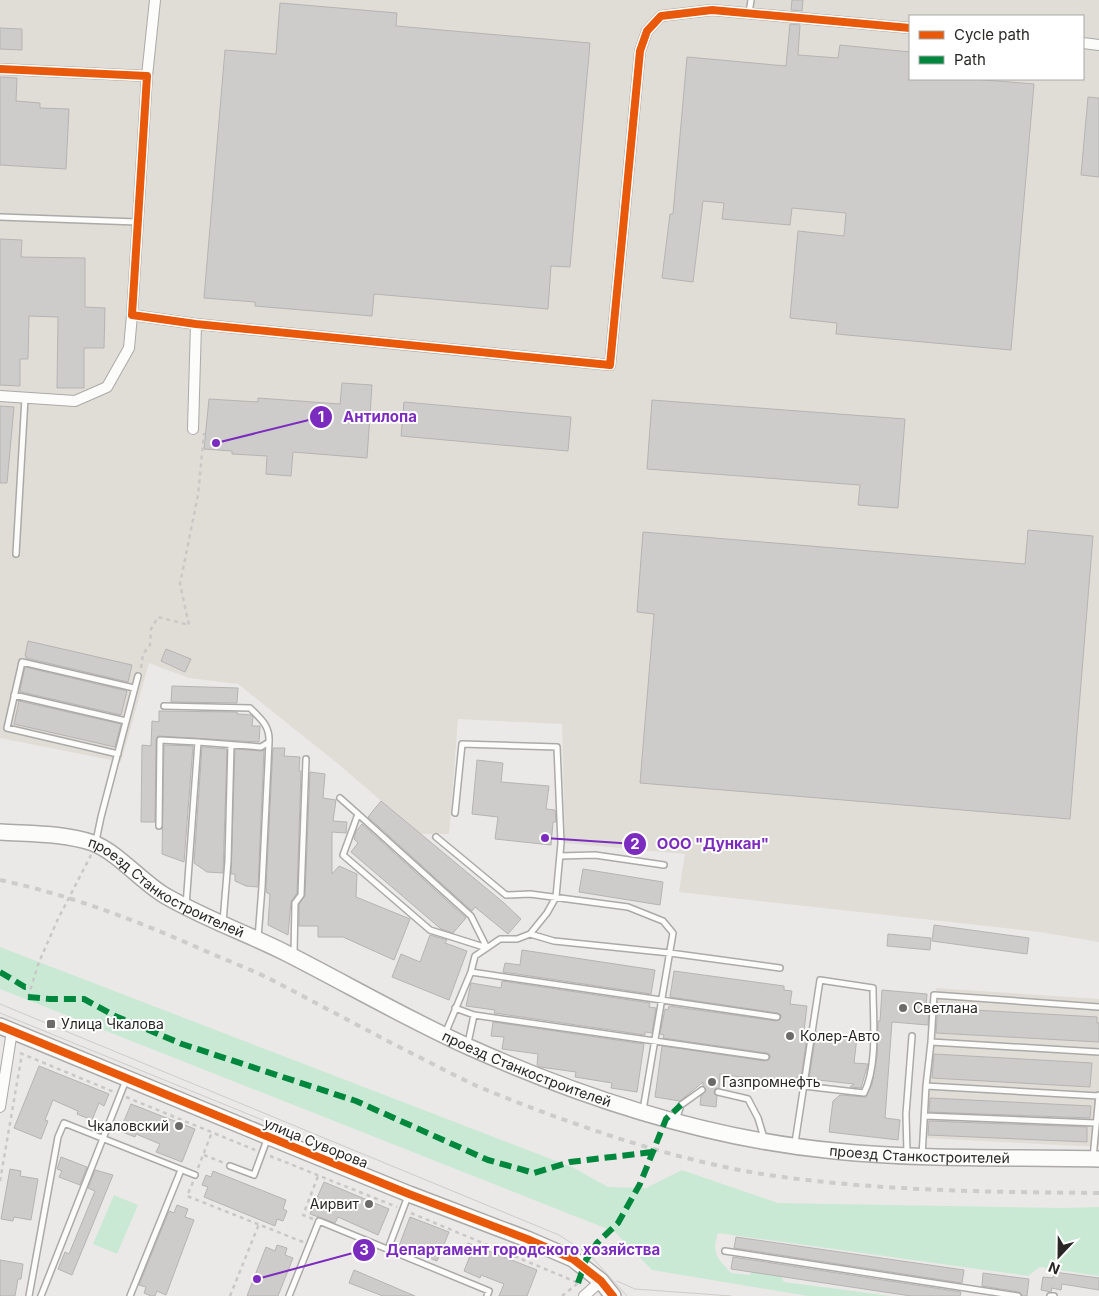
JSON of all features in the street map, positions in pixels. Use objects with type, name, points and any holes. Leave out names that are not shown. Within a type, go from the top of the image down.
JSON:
[{"type":"main road","name":"проезд Станкостроителей","points":[[0,832],[68,837],[95,844],[110,853],[143,880],[164,894],[186,906],[258,938],[444,1035],[534,1075],[642,1113],[765,1141],[835,1151],[907,1157],[1096,1159]]},
{"type":"main road","name":"улица Суворова","points":[[6,1028],[269,1137],[573,1259],[591,1289],[614,1296]]},
{"type":"street","points":[[0,396],[75,401],[107,387],[129,348],[155,0]]},
{"type":"street","points":[[132,315],[196,324],[610,365],[640,51],[647,31],[661,16],[712,10],[909,28]]},
{"type":"street","points":[[1084,43],[1099,44]]},
{"type":"street","points":[[0,69],[148,76]]},
{"type":"street","points":[[193,430],[196,324]]},
{"type":"street","points":[[0,1107],[10,1049],[6,1028]]},
{"type":"lane","points":[[749,13],[751,0]]},
{"type":"lane","points":[[0,217],[138,222]]},
{"type":"lane","points":[[16,554],[25,398]]},
{"type":"lane","points":[[118,754],[7,728],[22,662],[134,688]]},
{"type":"lane","points":[[95,844],[138,676]]},
{"type":"lane","points":[[14,695],[126,721]]},
{"type":"lane","points":[[164,706],[250,708],[261,719],[269,732],[258,938]]},
{"type":"lane","points":[[159,826],[160,740],[261,747],[269,742]]},
{"type":"lane","points":[[186,906],[198,742]]},
{"type":"lane","points":[[444,1035],[471,972],[475,956],[500,939],[518,939],[530,934],[547,913],[556,897],[560,856],[557,748],[462,744],[455,812]]},
{"type":"lane","points":[[223,923],[228,861],[231,745]]},
{"type":"lane","points":[[294,957],[295,902],[301,895],[306,758]]},
{"type":"lane","points":[[340,798],[472,916],[487,948]]},
{"type":"lane","points":[[358,814],[342,855],[430,930],[487,948]]},
{"type":"lane","points":[[436,837],[506,895],[530,894],[628,907],[663,921],[672,932],[642,1113]]},
{"type":"lane","points":[[560,856],[596,855],[664,865]]},
{"type":"lane","points":[[530,934],[554,941],[670,953],[780,968]]},
{"type":"lane","points":[[471,972],[777,1017]]},
{"type":"lane","points":[[794,1146],[820,980],[873,988],[872,1060],[870,1082],[864,1093],[804,1086]]},
{"type":"lane","points":[[922,1156],[934,995],[1099,1007]]},
{"type":"lane","points":[[455,1008],[474,1015],[766,1057]]},
{"type":"lane","points":[[467,1046],[474,1015]]},
{"type":"lane","points":[[907,1157],[906,1114],[912,1036]]},
{"type":"lane","points":[[931,1042],[1099,1052]]},
{"type":"lane","points":[[127,1078],[103,1138],[41,1296],[30,1295],[58,1137],[64,1123],[103,1138],[181,1170],[195,1175]]},
{"type":"lane","points":[[926,1086],[1099,1096],[1096,1123],[1096,1159]]},
{"type":"lane","points":[[676,1122],[681,1105],[702,1090]]},
{"type":"lane","points":[[718,1092],[748,1099],[758,1118],[765,1141]]},
{"type":"lane","points":[[925,1116],[1096,1123]]},
{"type":"lane","points":[[230,1166],[254,1175],[269,1137]]},
{"type":"lane","points":[[130,1296],[181,1170]]},
{"type":"lane","points":[[388,1249],[409,1194]]},
{"type":"lane","points":[[289,1296],[318,1221],[489,1292],[487,1296]]},
{"type":"lane","points":[[725,1251],[975,1289],[986,1294],[1018,1296]]},
{"type":"lane","points":[[974,1296],[975,1289]]},
{"type":"path","points":[[138,676],[143,654],[150,645],[151,629],[158,617],[189,625],[180,584],[198,494],[204,430],[193,430]]},
{"type":"path","points":[[28,997],[39,962],[95,844]]},
{"type":"path","points":[[10,1049],[591,1289]]},
{"type":"path","points":[[0,1181],[22,1054]]},
{"type":"path","points":[[212,1132],[187,1196],[309,1244]]},
{"type":"path","points":[[204,1155],[230,1166]]},
{"type":"path","points":[[318,1176],[303,1215],[318,1221]]},
{"type":"path","points":[[230,1296],[259,1224]]},
{"type":"path","points":[[562,1296],[578,1283]]},
{"type":"shaded area","points":[[0,0],[1099,0],[1099,942],[1040,932],[679,892],[685,854],[565,843],[562,724],[458,719],[449,834],[420,834],[337,763],[238,684],[189,678],[149,663],[121,762],[0,738]]},
{"type":"shaded area","points":[[936,988],[1099,999],[1099,1147],[926,1138]]},
{"type":"green space","points":[[0,947],[572,1167],[608,1187],[646,1188],[682,1170],[778,1203],[1099,1207],[1099,1276],[1040,1267],[1028,1276],[718,1233],[715,1246],[717,1255],[731,1273],[750,1275],[755,1266],[778,1270],[784,1282],[891,1296],[808,1296],[652,1270],[615,1232],[0,989]]},
{"type":"green space","points":[[114,1195],[138,1205],[117,1254],[93,1244]]},
{"type":"building","points":[[792,0],[803,0],[802,11],[791,10]]},
{"type":"building","points":[[280,3],[397,13],[396,26],[590,43],[570,267],[551,266],[548,309],[374,294],[372,316],[255,306],[255,302],[204,298],[225,50],[276,54]]},
{"type":"building","points":[[790,24],[800,25],[798,55],[838,58],[840,45],[909,52],[909,80],[984,80],[1034,84],[1011,350],[836,334],[837,323],[790,318],[798,231],[844,236],[846,213],[792,208],[790,225],[722,219],[724,203],[703,201],[693,282],[662,278],[670,214],[673,214],[687,57],[786,66]]},
{"type":"building","points":[[0,28],[22,29],[22,50],[0,49]]},
{"type":"building","points":[[0,77],[17,78],[16,101],[40,103],[40,108],[69,109],[66,169],[0,165]]},
{"type":"building","points":[[1088,97],[1099,98],[1099,177],[1081,175]]},
{"type":"building","points":[[0,239],[22,240],[21,257],[85,258],[85,307],[105,308],[104,348],[84,348],[84,388],[57,388],[58,317],[29,316],[28,359],[20,359],[20,386],[0,385]]},
{"type":"building","points":[[342,383],[372,385],[367,458],[293,452],[291,476],[266,474],[267,456],[232,454],[232,451],[204,449],[209,399],[258,402],[258,398],[340,404]]},
{"type":"building","points":[[652,400],[905,419],[898,508],[858,505],[860,485],[647,469]]},
{"type":"building","points":[[404,402],[571,417],[568,451],[401,436]]},
{"type":"building","points":[[0,406],[14,407],[7,483],[0,483]]},
{"type":"building","points":[[1028,530],[1093,536],[1070,819],[640,783],[654,614],[637,612],[643,532],[1025,564]]},
{"type":"building","points":[[28,641],[132,665],[128,682],[26,658]]},
{"type":"building","points":[[166,649],[191,659],[185,672],[161,661]]},
{"type":"building","points":[[25,667],[127,691],[121,715],[21,692]]},
{"type":"building","points":[[172,686],[238,688],[237,703],[171,702]]},
{"type":"building","points":[[19,701],[121,724],[115,747],[14,724]]},
{"type":"building","points":[[159,711],[237,712],[237,714],[251,715],[253,717],[252,726],[260,726],[259,742],[158,736],[156,740],[155,822],[141,822],[142,745],[151,746],[152,721],[159,722]]},
{"type":"building","points":[[164,745],[193,746],[184,862],[162,854]]},
{"type":"building","points":[[202,747],[227,749],[223,873],[207,872],[194,863]]},
{"type":"building","points":[[273,748],[285,748],[284,756],[300,757],[297,893],[291,902],[288,935],[268,925],[270,894],[267,893],[266,887]]},
{"type":"building","points":[[235,749],[264,750],[258,887],[246,886],[235,881],[235,874],[231,874]]},
{"type":"building","points":[[477,760],[503,763],[501,782],[549,786],[546,809],[555,810],[556,822],[553,822],[551,845],[495,839],[498,817],[472,814]]},
{"type":"building","points":[[310,772],[325,774],[323,798],[336,800],[333,821],[347,822],[346,833],[332,832],[332,874],[339,866],[357,874],[356,897],[410,919],[394,960],[343,937],[318,937],[318,926],[299,926],[299,904],[305,895]]},
{"type":"building","points":[[381,801],[521,919],[508,934],[475,907],[472,911],[368,817]]},
{"type":"building","points":[[362,824],[466,918],[453,933],[441,929],[351,852],[358,843],[354,839],[356,831]]},
{"type":"building","points":[[583,869],[663,882],[660,905],[579,892]]},
{"type":"building","points":[[934,925],[1029,938],[1027,954],[932,941]]},
{"type":"building","points":[[888,934],[931,938],[930,950],[887,946]]},
{"type":"building","points":[[430,935],[447,940],[445,943],[467,951],[449,1000],[392,977],[401,954],[420,962]]},
{"type":"building","points":[[522,950],[655,970],[651,994],[503,972],[505,963],[520,965]]},
{"type":"building","points":[[674,971],[784,986],[784,990],[792,991],[790,1004],[807,1006],[804,1031],[808,1031],[801,1078],[797,1077],[796,1085],[720,1074],[719,1088],[714,1091],[717,1096],[716,1107],[700,1105],[701,1096],[706,1090],[703,1082],[680,1101],[655,1097],[662,1046],[765,1061],[770,1058],[770,1055],[767,1053],[663,1038],[664,1035],[660,1034],[665,1009],[668,1010],[669,1006],[776,1021],[781,1018],[781,1015],[778,1013],[670,997]]},
{"type":"building","points":[[502,981],[650,1003],[649,1007],[656,1008],[652,1033],[645,1032],[645,1035],[494,1013],[495,1010],[466,1006],[471,983],[501,988]]},
{"type":"building","points":[[882,990],[927,994],[926,1007],[929,1007],[928,1025],[892,1022],[885,1118],[900,1120],[898,1140],[829,1132],[833,1101],[840,1095],[866,1097],[872,1084],[877,1056],[878,1021],[880,1021]]},
{"type":"building","points":[[938,1008],[1097,1017],[1097,1023],[1099,1023],[1099,1042],[936,1033]]},
{"type":"building","points":[[493,1022],[644,1044],[637,1092],[611,1088],[612,1083],[575,1077],[576,1072],[540,1067],[537,1065],[538,1054],[502,1049],[504,1037],[491,1036]]},
{"type":"building","points":[[816,1032],[857,1037],[854,1063],[868,1064],[861,1088],[850,1087],[854,1084],[809,1079]]},
{"type":"building","points":[[934,1054],[1092,1063],[1090,1087],[932,1078]]},
{"type":"building","points":[[39,1066],[109,1094],[104,1106],[99,1103],[92,1120],[77,1114],[78,1111],[53,1100],[45,1120],[48,1121],[41,1139],[14,1128]]},
{"type":"building","points":[[930,1098],[1091,1106],[1090,1118],[929,1112]]},
{"type":"building","points":[[131,1104],[195,1129],[182,1162],[156,1152],[160,1144],[136,1134],[135,1137],[120,1131]]},
{"type":"building","points":[[929,1121],[1087,1127],[1087,1142],[928,1135]]},
{"type":"building","points":[[61,1157],[87,1167],[80,1185],[59,1177],[62,1171],[57,1169]]},
{"type":"building","points":[[10,1169],[21,1171],[20,1176],[38,1179],[31,1220],[14,1217],[13,1221],[1,1219]]},
{"type":"building","points":[[95,1170],[113,1175],[72,1275],[58,1269],[65,1252],[69,1254],[95,1191],[88,1188]]},
{"type":"building","points":[[213,1171],[286,1200],[283,1209],[287,1211],[283,1221],[277,1219],[275,1226],[204,1197],[208,1187],[202,1185],[206,1175],[211,1177]]},
{"type":"building","points":[[324,1182],[389,1209],[378,1235],[338,1217],[335,1223],[310,1214]]},
{"type":"building","points":[[177,1205],[188,1209],[185,1217],[194,1220],[166,1295],[157,1291],[155,1296],[151,1296],[144,1293],[146,1287],[139,1285],[169,1211],[174,1213]]},
{"type":"building","points":[[410,1217],[449,1232],[437,1261],[399,1246]]},
{"type":"building","points":[[736,1237],[964,1270],[962,1283],[734,1248]]},
{"type":"building","points":[[468,1243],[537,1270],[527,1296],[499,1296],[504,1284],[481,1275],[480,1278],[464,1271],[470,1256],[464,1253]]},
{"type":"building","points":[[277,1245],[287,1248],[285,1255],[293,1258],[278,1296],[247,1296],[266,1247],[275,1251]]},
{"type":"building","points":[[733,1257],[961,1292],[960,1296],[911,1296],[731,1269]]},
{"type":"building","points":[[0,1260],[23,1264],[21,1279],[18,1279],[15,1296],[0,1296]]},
{"type":"building","points":[[354,1270],[415,1296],[383,1296],[349,1283]]},
{"type":"building","points":[[1054,1272],[1099,1278],[1099,1290],[1062,1284],[1061,1290],[1052,1288],[1051,1292],[1041,1290],[1043,1277],[1053,1278]]},
{"type":"building","points":[[983,1273],[1029,1279],[1027,1296],[1022,1296],[1019,1292],[982,1286]]},
{"type":"tram line","points":[[0,1004],[559,1235],[590,1255],[627,1296]]},
{"type":"tram line","points":[[0,1013],[287,1130]]},
{"type":"tram line","points":[[617,1281],[635,1289],[731,1296]]},
{"type":"railway","points":[[0,880],[78,901],[154,929],[272,980],[479,1087],[547,1114],[655,1149],[727,1167],[804,1180],[930,1190],[1099,1193]]},
{"type":"marked path","points":[[0,972],[25,987],[31,987]]},
{"type":"marked path","points":[[28,997],[84,999],[115,1016],[182,1044],[356,1101],[488,1160],[534,1173],[570,1162],[653,1152]]},
{"type":"marked path","points":[[578,1283],[586,1260],[597,1243],[618,1223],[640,1184],[666,1119],[681,1105]]},
{"type":"cycle path","points":[[0,69],[147,76],[132,315],[196,324],[610,365],[640,51],[647,31],[661,16],[712,10],[909,28]]},
{"type":"cycle path","points":[[0,1026],[409,1194],[527,1239],[573,1259],[601,1281],[613,1296]]},
{"type":"place","name":"Aнтилопа","points":[[216,443]]},
{"type":"place","name":"ООО \"Дункан\"","points":[[545,838]]},
{"type":"place","name":"Светлана","points":[[903,1008]]},
{"type":"place","name":"Улица Чкалова","points":[[51,1024]]},
{"type":"place","name":"Колер-Авто","points":[[790,1036]]},
{"type":"place","name":"Газпромнефть","points":[[712,1082]]},
{"type":"place","name":"Чкаловский","points":[[179,1126]]},
{"type":"place","name":"Аирвит","points":[[369,1204]]},
{"type":"place","name":"Департамент городского хозяйства","points":[[257,1279]]}]
